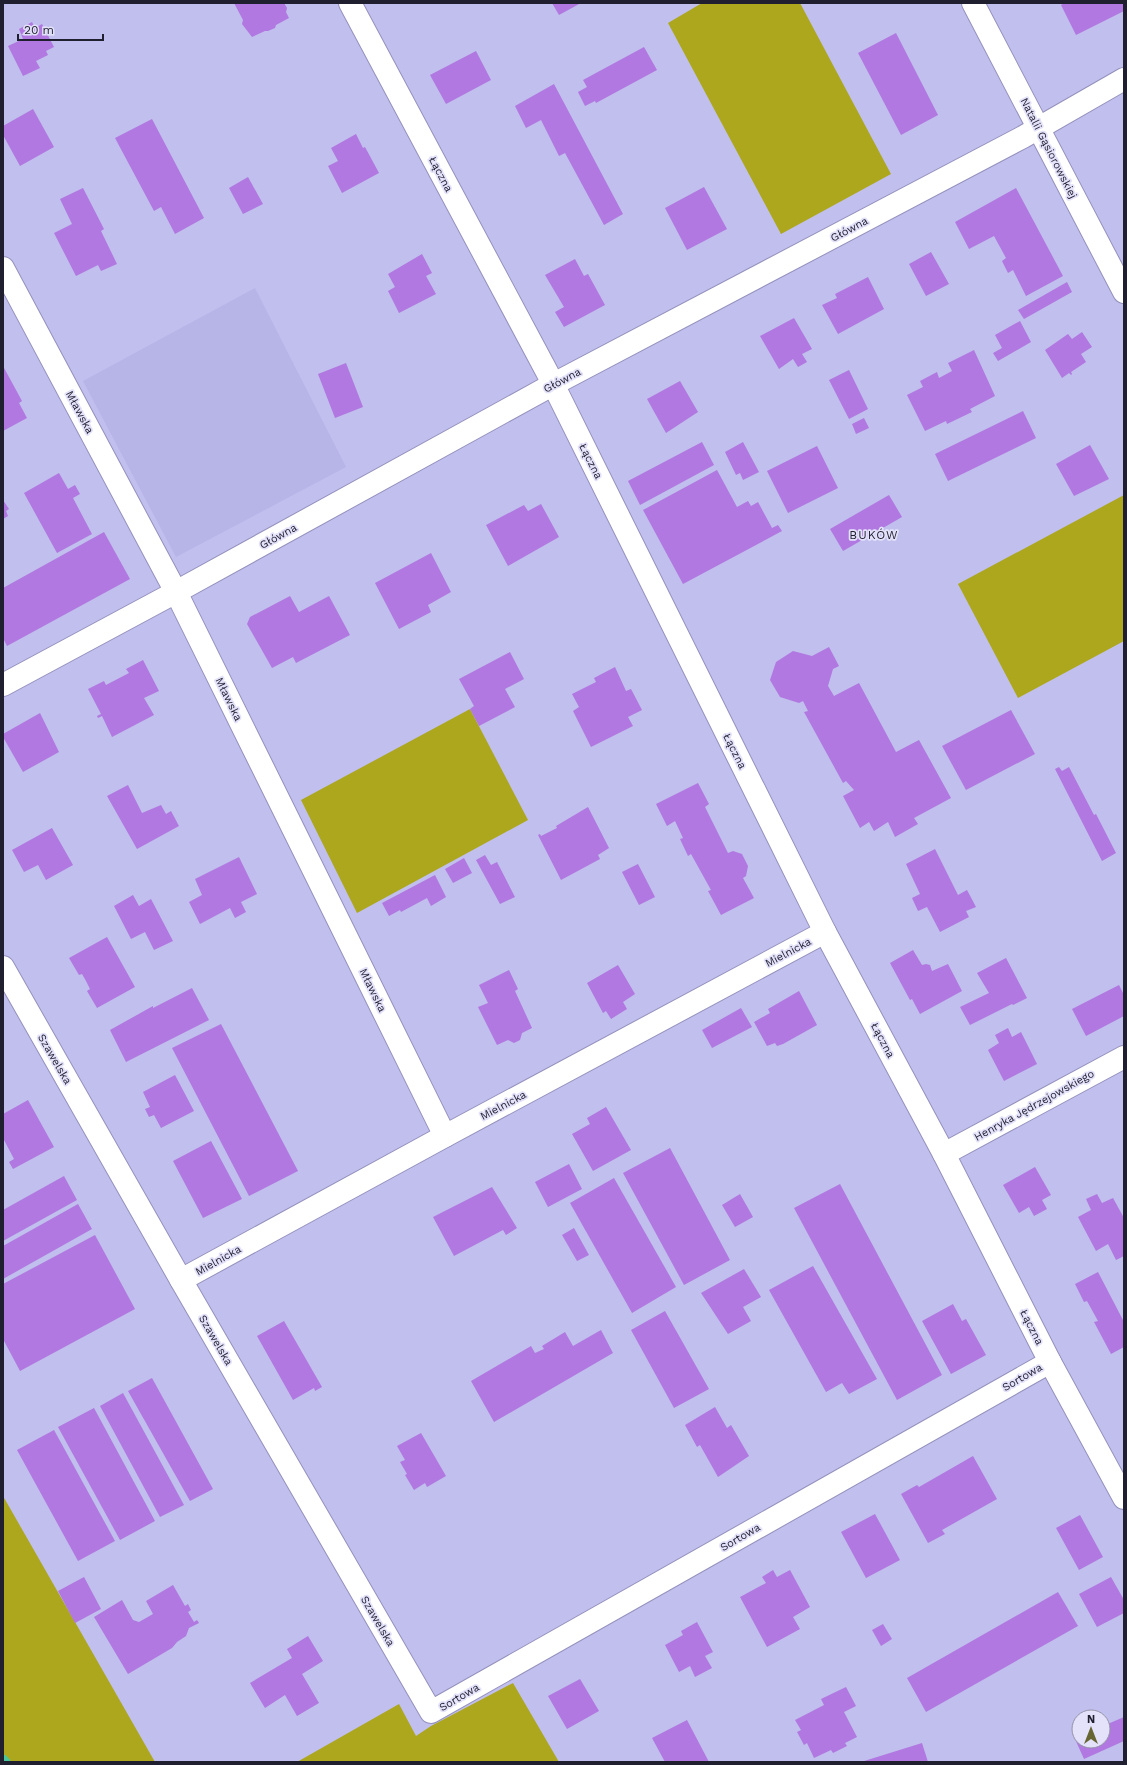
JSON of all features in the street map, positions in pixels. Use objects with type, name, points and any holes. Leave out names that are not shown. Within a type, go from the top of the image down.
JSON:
[{"type":"street","name":"Łączna","points":[[350,3],[552,385],[825,932],[944,1154],[1050,1362],[1124,1498]]},
{"type":"street","name":"Natalii Gąsiorowskiej","points":[[973,3],[1124,292]]},
{"type":"street","name":"Główna","points":[[3,685],[176,592],[552,385],[1038,128],[1124,79]]},
{"type":"street","name":"Mławska","points":[[3,268],[176,592],[445,1136]]},
{"type":"street","name":"Mielnicka","points":[[181,1280],[825,932]]},
{"type":"street","name":"Szawelska","points":[[3,967],[181,1280],[431,1712]]},
{"type":"street","name":"Henryka Jędrzejowskiego","points":[[944,1154],[1124,1056]]},
{"type":"street","name":"Sortowa","points":[[431,1712],[1050,1362]]},
{"type":"shaded area","points":[[702,3],[800,3],[891,174],[781,234],[668,23]]},
{"type":"shaded area","points":[[255,288],[346,467],[176,557],[83,381]]},
{"type":"shaded area","points":[[1124,495],[1124,641],[1018,698],[958,584]]},
{"type":"shaded area","points":[[470,709],[528,820],[357,913],[301,800]]},
{"type":"shaded area","points":[[3,1496],[155,1762],[3,1762]]},
{"type":"shaded area","points":[[513,1683],[559,1762],[297,1762],[399,1704],[416,1736],[431,1726]]},
{"type":"building","points":[[234,3],[284,3],[287,8],[286,12],[289,18],[276,25],[275,28],[252,37],[242,24],[243,20]]},
{"type":"building","points":[[552,3],[581,3],[559,15]]},
{"type":"building","points":[[1064,3],[1124,3],[1124,11],[1076,35],[1061,5]]},
{"type":"building","points":[[32,22],[35,28],[42,24],[54,47],[46,51],[48,55],[36,61],[40,68],[23,76],[8,46],[23,39],[19,29]]},
{"type":"building","points":[[896,33],[938,115],[901,135],[858,53]]},
{"type":"building","points":[[644,47],[657,70],[596,103],[595,101],[585,106],[578,92],[587,87],[583,80]]},
{"type":"building","points":[[476,51],[491,80],[446,104],[430,75]]},
{"type":"building","points":[[554,84],[623,214],[604,225],[565,153],[559,156],[541,120],[526,128],[515,106]]},
{"type":"building","points":[[33,109],[54,147],[20,166],[3,135],[3,126]]},
{"type":"building","points":[[152,119],[204,218],[175,234],[161,207],[154,211],[115,138]]},
{"type":"building","points":[[356,134],[379,173],[342,193],[328,166],[338,161],[331,148]]},
{"type":"building","points":[[248,177],[263,204],[243,214],[229,188]]},
{"type":"building","points":[[704,187],[727,229],[687,250],[665,208]]},
{"type":"building","points":[[83,188],[104,229],[101,231],[117,264],[101,271],[98,265],[76,276],[54,233],[72,224],[60,199]]},
{"type":"building","points":[[1016,188],[1063,276],[1026,296],[1013,270],[1008,273],[1002,261],[1006,258],[994,236],[969,249],[955,222]]},
{"type":"building","points":[[931,252],[949,284],[926,296],[909,264]]},
{"type":"building","points":[[422,254],[432,273],[426,276],[436,294],[399,313],[388,291],[395,287],[388,274]]},
{"type":"building","points":[[575,259],[584,276],[588,274],[605,305],[564,327],[555,312],[564,307],[545,275]]},
{"type":"building","points":[[868,277],[884,309],[838,334],[822,305],[837,298],[835,294]]},
{"type":"building","points":[[1067,282],[1072,292],[1024,319],[1018,310]]},
{"type":"building","points":[[794,318],[812,349],[802,354],[807,362],[798,367],[793,359],[779,369],[760,336]]},
{"type":"building","points":[[1020,321],[1031,342],[998,361],[993,353],[1002,348],[995,335]]},
{"type":"building","points":[[1082,332],[1092,347],[1081,354],[1086,362],[1071,372],[1071,375],[1069,373],[1062,378],[1045,350],[1068,334],[1072,339]]},
{"type":"building","points":[[974,350],[995,396],[970,409],[972,412],[947,424],[946,421],[925,431],[907,395],[923,387],[920,381],[937,372],[939,378],[952,371],[948,363]]},
{"type":"building","points":[[346,363],[363,407],[335,418],[318,374]]},
{"type":"building","points":[[3,366],[22,401],[19,403],[27,418],[3,431]]},
{"type":"building","points":[[849,370],[868,409],[849,419],[829,380]]},
{"type":"building","points":[[680,381],[698,412],[666,433],[647,399]]},
{"type":"building","points":[[1023,411],[1036,438],[948,481],[935,454]]},
{"type":"building","points":[[864,418],[869,428],[856,434],[852,424]]},
{"type":"building","points":[[702,442],[714,465],[640,505],[628,481]]},
{"type":"building","points":[[743,442],[759,472],[743,480],[740,473],[736,475],[725,452]]},
{"type":"building","points":[[1090,445],[1109,479],[1074,496],[1056,464]]},
{"type":"building","points":[[817,446],[838,488],[788,513],[767,471]]},
{"type":"building","points":[[717,470],[737,507],[748,501],[751,506],[758,502],[772,528],[778,525],[782,531],[683,584],[643,510]]},
{"type":"building","points":[[59,473],[68,489],[75,485],[80,494],[73,498],[92,534],[57,553],[24,493]]},
{"type":"building","points":[[889,495],[902,517],[843,551],[830,529]]},
{"type":"building","points":[[3,500],[9,509],[6,511],[8,516],[3,519]]},
{"type":"building","points":[[541,504],[559,537],[508,566],[486,525],[524,505],[528,511]]},
{"type":"building","points":[[104,532],[130,579],[7,646],[3,638],[3,588]]},
{"type":"building","points":[[431,553],[451,592],[428,605],[431,612],[399,629],[375,583]]},
{"type":"building","points":[[290,596],[299,612],[329,596],[350,635],[296,663],[293,657],[272,668],[247,624],[250,617]]},
{"type":"building","points":[[829,647],[839,666],[833,669],[828,686],[834,696],[859,683],[896,752],[919,740],[951,798],[914,818],[918,824],[895,837],[888,822],[874,831],[869,822],[860,828],[843,796],[854,790],[846,781],[843,783],[804,712],[808,711],[803,701],[799,703],[780,697],[770,680],[776,662],[793,651],[812,656]]},
{"type":"building","points":[[510,652],[524,679],[505,689],[515,707],[479,726],[470,709],[474,706],[459,679]]},
{"type":"building","points":[[143,660],[159,691],[144,698],[154,715],[112,737],[102,716],[98,718],[97,716],[101,714],[88,689],[104,681],[106,685],[129,673],[126,669]]},
{"type":"building","points":[[615,667],[626,691],[631,689],[642,710],[628,717],[633,726],[591,747],[573,711],[579,707],[572,694],[596,682],[594,678]]},
{"type":"building","points":[[1011,710],[1035,754],[966,790],[942,746]]},
{"type":"building","points":[[40,713],[59,752],[23,772],[3,737],[3,734]]},
{"type":"building","points":[[1059,767],[1062,771],[1069,767],[1116,853],[1102,861],[1055,769]]},
{"type":"building","points":[[698,783],[709,804],[705,807],[728,853],[733,851],[742,854],[748,866],[746,876],[743,878],[754,898],[721,915],[708,891],[711,890],[691,854],[688,856],[680,839],[683,838],[675,821],[667,826],[656,804]]},
{"type":"building","points":[[128,785],[142,813],[161,805],[166,814],[171,811],[179,826],[137,849],[107,796]]},
{"type":"building","points":[[588,807],[609,848],[598,855],[600,859],[561,880],[538,835],[540,834],[541,836],[557,828],[556,826]]},
{"type":"building","points":[[52,828],[73,865],[46,880],[38,865],[24,872],[12,850]]},
{"type":"building","points":[[935,849],[958,895],[967,890],[976,907],[966,911],[969,917],[940,932],[927,907],[918,911],[912,898],[920,894],[906,864]]},
{"type":"building","points":[[485,855],[491,865],[497,862],[515,897],[500,904],[476,860]]},
{"type":"building","points":[[239,857],[257,894],[241,902],[246,912],[235,918],[230,908],[200,924],[189,902],[202,895],[195,879]]},
{"type":"building","points":[[464,858],[472,873],[453,883],[445,869]]},
{"type":"building","points":[[638,864],[655,897],[639,905],[622,872]]},
{"type":"building","points":[[435,875],[446,897],[431,906],[427,898],[401,912],[400,910],[389,916],[382,903]]},
{"type":"building","points":[[133,895],[139,906],[151,899],[173,941],[154,950],[145,932],[131,939],[114,906]]},
{"type":"building","points":[[107,937],[135,987],[97,1008],[87,991],[90,989],[86,981],[82,974],[79,975],[69,958]]},
{"type":"building","points":[[913,950],[922,965],[930,965],[932,971],[948,964],[962,991],[920,1014],[912,999],[910,1000],[890,963]]},
{"type":"building","points":[[1006,958],[1027,998],[970,1025],[960,1007],[989,993],[977,973]]},
{"type":"building","points":[[618,965],[635,994],[623,1002],[627,1009],[611,1019],[606,1011],[603,1013],[587,983]]},
{"type":"building","points":[[509,970],[518,989],[515,991],[532,1028],[522,1033],[520,1040],[514,1043],[508,1040],[497,1045],[478,1007],[488,1003],[479,985]]},
{"type":"building","points":[[1119,985],[1124,995],[1124,1016],[1086,1036],[1072,1009]]},
{"type":"building","points":[[192,988],[209,1020],[126,1062],[110,1030],[153,1006],[153,1008]]},
{"type":"building","points":[[799,991],[817,1025],[783,1044],[777,1046],[775,1043],[767,1046],[754,1022],[770,1013],[768,1009]]},
{"type":"building","points":[[741,1008],[752,1027],[712,1048],[702,1030]]},
{"type":"building","points":[[221,1024],[298,1171],[249,1196],[172,1048]]},
{"type":"building","points":[[1008,1028],[1012,1037],[1021,1032],[1037,1064],[1004,1081],[988,1050],[999,1043],[995,1035]]},
{"type":"building","points":[[175,1075],[194,1111],[161,1128],[154,1115],[149,1117],[145,1109],[150,1107],[143,1092]]},
{"type":"building","points":[[28,1100],[54,1147],[13,1169],[9,1162],[14,1159],[3,1138],[3,1114]]},
{"type":"building","points":[[606,1107],[631,1150],[593,1171],[572,1134],[590,1124],[587,1118]]},
{"type":"building","points":[[211,1141],[242,1199],[203,1218],[173,1161]]},
{"type":"building","points":[[670,1148],[730,1260],[684,1285],[623,1173]]},
{"type":"building","points":[[569,1164],[582,1189],[548,1207],[535,1182]]},
{"type":"building","points":[[1035,1167],[1051,1195],[1042,1200],[1047,1209],[1034,1216],[1029,1207],[1019,1213],[1003,1185]]},
{"type":"building","points":[[64,1176],[77,1200],[3,1241],[3,1210]]},
{"type":"building","points":[[614,1178],[676,1287],[632,1313],[570,1203]]},
{"type":"building","points":[[840,1184],[942,1375],[897,1400],[794,1208]]},
{"type":"building","points":[[492,1187],[517,1228],[506,1235],[503,1230],[454,1256],[433,1217]]},
{"type":"building","points":[[740,1194],[753,1217],[735,1227],[722,1205]]},
{"type":"building","points":[[1097,1194],[1102,1203],[1113,1198],[1124,1218],[1124,1256],[1116,1260],[1108,1244],[1096,1251],[1078,1217],[1091,1210],[1086,1199]]},
{"type":"building","points":[[78,1204],[92,1229],[3,1279],[3,1246]]},
{"type":"building","points":[[574,1228],[589,1255],[577,1261],[562,1235]]},
{"type":"building","points":[[95,1235],[135,1309],[20,1371],[3,1339],[3,1284]]},
{"type":"building","points":[[813,1266],[877,1379],[849,1394],[842,1383],[826,1392],[769,1290]]},
{"type":"building","points":[[744,1269],[761,1297],[743,1307],[751,1321],[728,1334],[701,1293]]},
{"type":"building","points":[[1098,1272],[1124,1322],[1124,1347],[1111,1354],[1094,1322],[1098,1321],[1087,1301],[1084,1302],[1075,1284]]},
{"type":"building","points":[[953,1304],[962,1321],[966,1319],[986,1355],[951,1374],[922,1321]]},
{"type":"building","points":[[665,1311],[709,1389],[674,1408],[631,1330]]},
{"type":"building","points":[[284,1321],[322,1387],[315,1391],[314,1388],[293,1400],[257,1336]]},
{"type":"building","points":[[601,1330],[613,1353],[494,1422],[471,1381],[531,1346],[535,1353],[544,1349],[542,1346],[565,1332],[573,1346]]},
{"type":"building","points":[[152,1378],[213,1489],[190,1501],[128,1391]]},
{"type":"building","points":[[123,1393],[184,1505],[160,1517],[100,1406]]},
{"type":"building","points":[[715,1407],[727,1428],[731,1425],[749,1456],[718,1477],[700,1445],[697,1447],[685,1425]]},
{"type":"building","points":[[94,1408],[155,1521],[120,1540],[58,1427]]},
{"type":"building","points":[[54,1430],[115,1541],[78,1561],[17,1450]]},
{"type":"building","points":[[421,1433],[446,1476],[427,1487],[425,1483],[414,1490],[405,1475],[407,1474],[400,1462],[405,1460],[397,1446]]},
{"type":"building","points":[[973,1456],[997,1499],[942,1530],[945,1534],[928,1543],[901,1494],[917,1485],[919,1487]]},
{"type":"building","points":[[875,1514],[900,1560],[866,1578],[841,1532]]},
{"type":"building","points":[[1080,1515],[1103,1557],[1079,1570],[1056,1528]]},
{"type":"building","points":[[773,1570],[777,1577],[790,1570],[810,1607],[793,1617],[800,1629],[767,1647],[740,1597],[766,1583],[762,1577]]},
{"type":"building","points":[[84,1577],[101,1609],[75,1623],[58,1591]]},
{"type":"building","points":[[1111,1577],[1124,1600],[1124,1613],[1097,1627],[1079,1594]]},
{"type":"building","points":[[173,1585],[185,1606],[188,1604],[191,1610],[188,1612],[194,1622],[197,1620],[199,1623],[189,1628],[186,1636],[177,1642],[172,1648],[128,1674],[94,1617],[122,1600],[133,1620],[139,1622],[153,1614],[146,1601]]},
{"type":"building","points":[[1058,1592],[1078,1626],[926,1712],[907,1678]]},
{"type":"building","points":[[697,1622],[713,1652],[705,1656],[712,1668],[695,1677],[690,1666],[679,1672],[665,1645],[683,1635],[681,1631]]},
{"type":"building","points":[[883,1624],[892,1639],[881,1646],[872,1630]]},
{"type":"building","points":[[308,1636],[323,1661],[302,1674],[319,1703],[297,1716],[285,1695],[265,1708],[250,1683],[292,1658],[287,1649]]},
{"type":"building","points":[[580,1679],[599,1711],[567,1729],[548,1696]]},
{"type":"building","points":[[846,1687],[856,1706],[844,1712],[857,1737],[845,1743],[847,1746],[833,1753],[831,1750],[814,1758],[807,1743],[804,1745],[797,1732],[801,1730],[795,1720],[824,1705],[821,1699]]},
{"type":"building","points":[[1124,1717],[1124,1741],[1111,1747],[1111,1723]]},
{"type":"building","points":[[687,1720],[709,1762],[665,1762],[652,1738]]},
{"type":"building","points":[[922,1743],[928,1762],[861,1762]]},
{"type":"building","points":[[1080,1749],[1106,1749],[1084,1759]]},
{"type":"waterway","points":[[3,1759],[6,1762]]},
{"type":"district","name":"BUKÓW","points":[[874,535]]}]
